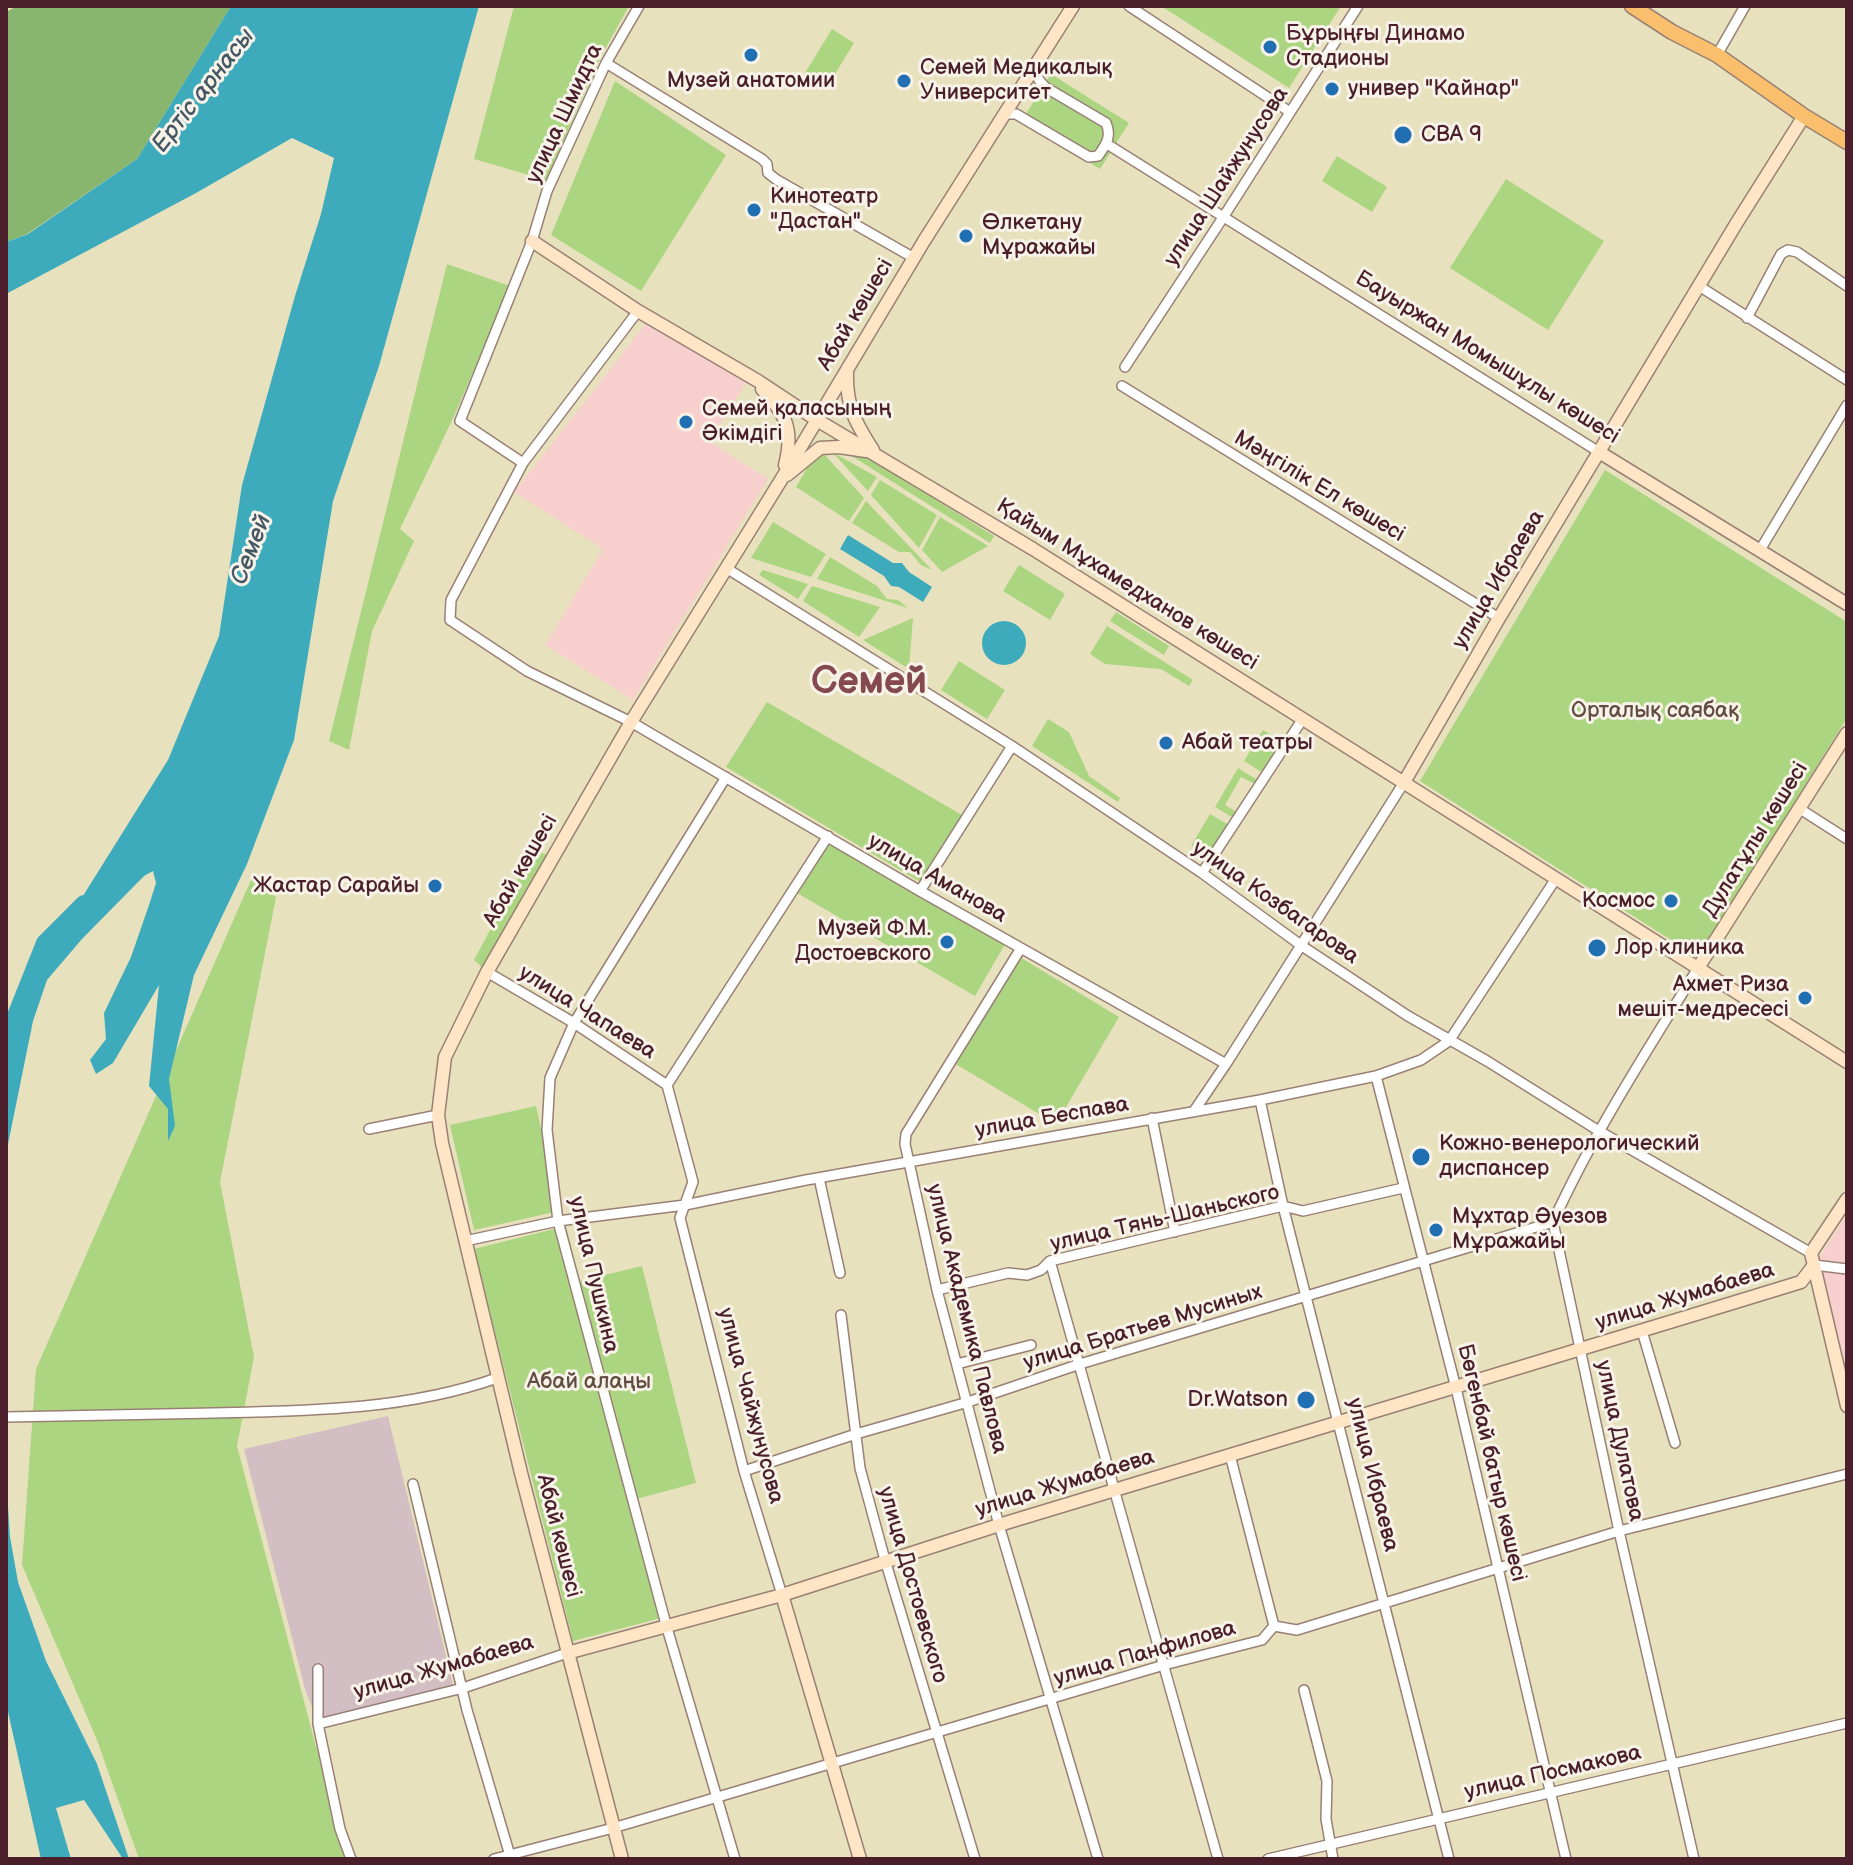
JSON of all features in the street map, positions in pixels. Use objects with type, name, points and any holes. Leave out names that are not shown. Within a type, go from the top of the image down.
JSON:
[{"type":"main road","points":[[1632,6],[1672,32],[1717,55],[1847,142]]},
{"type":"street","name":"улица Шмидта","points":[[523,463],[460,421],[532,241],[547,191],[606,63],[639,6]]},
{"type":"street","name":"Абай көшесі","points":[[622,1859],[497,1378],[465,1241],[438,1115],[445,1057],[487,972],[631,722],[914,258],[1073,6]]},
{"type":"street","points":[[1129,6],[1290,112]]},
{"type":"street","name":"улица Шайжунусова","points":[[1125,367],[1358,6]]},
{"type":"street","points":[[1717,55],[1745,6]]},
{"type":"street","points":[[606,63],[762,159],[767,164],[768,173],[777,180],[914,258]]},
{"type":"street","points":[[1005,114],[1016,114],[1089,157],[1098,156],[1107,144],[1110,131],[1106,123],[1045,87],[1035,68]]},
{"type":"street","name":"улица Ибраева","points":[[1194,1111],[1403,784],[1499,618],[1804,116]]},
{"type":"street","name":"Бауыржан Момышұлы көшесі","points":[[1107,144],[1847,604]]},
{"type":"street","name":"Қайым Мұхамедханов көшесі","points":[[532,241],[638,311],[1005,531],[1847,1062]]},
{"type":"street","points":[[1747,318],[1781,254],[1788,250],[1797,252],[1847,286]]},
{"type":"street","points":[[1699,286],[1847,380]]},
{"type":"street","points":[[523,463],[638,311]]},
{"type":"street","points":[[848,367],[847,396],[851,413],[874,453]]},
{"type":"street","points":[[758,381],[778,406],[787,424],[790,440],[781,480]]},
{"type":"street","name":"Мәңгілік Ел көшесі","points":[[1122,386],[1499,618]]},
{"type":"street","points":[[1760,550],[1847,405]]},
{"type":"street","points":[[781,480],[820,448],[839,447],[874,453]]},
{"type":"street","name":"улица Аманова","points":[[523,463],[451,600],[450,620],[527,671],[631,722],[920,891],[1226,1064]]},
{"type":"street","name":"улица Козбагарова","points":[[726,568],[1012,746],[1202,873],[1302,946],[1449,1041],[1813,1259],[1847,1269]]},
{"type":"street","points":[[1202,873],[1302,720]]},
{"type":"street","name":"Дулатұлы көшесі","points":[[1698,968],[1847,733]]},
{"type":"street","points":[[920,891],[1012,746]]},
{"type":"street","name":"улица Пушкина","points":[[726,777],[574,1023],[550,1078],[547,1130],[558,1221],[667,1628],[735,1859]]},
{"type":"street","points":[[1800,809],[1847,839]]},
{"type":"street","points":[[667,1085],[828,836]]},
{"type":"street","name":"улица Беспава","points":[[465,1241],[558,1221],[685,1205],[1376,1076],[1421,1060],[1449,1041],[1555,880]]},
{"type":"street","name":"улица Академика Павлова","points":[[1021,948],[906,1134],[908,1163],[937,1290],[999,1525],[1098,1859]]},
{"type":"street","points":[[1553,1222],[1599,1131],[1698,968]]},
{"type":"street","name":"улица Чапаева","points":[[487,972],[574,1023],[667,1085]]},
{"type":"street","name":"Бөгенбай батыр көшесі","points":[[1376,1076],[1456,1388],[1566,1859]]},
{"type":"street","name":"улица Чайжунусова","points":[[667,1085],[693,1182],[680,1218],[744,1471],[860,1859]]},
{"type":"street","name":"улица Ибраева","points":[[1260,1100],[1283,1206],[1449,1859]]},
{"type":"street","points":[[369,1129],[438,1115]]},
{"type":"street","points":[[1152,1118],[1175,1232]]},
{"type":"street","points":[[819,1178],[840,1273]]},
{"type":"street","name":"улица Тянь-Шаньского","points":[[937,1290],[1008,1273],[1027,1275],[1041,1270],[1050,1261],[1283,1206],[1303,1211],[1403,1188]]},
{"type":"street","points":[[1847,1199],[1813,1259],[1847,1406]]},
{"type":"street","name":"улица Братьев Мусиных","points":[[744,1471],[1080,1364],[1553,1222]]},
{"type":"street","name":"улица Дулатова","points":[[1553,1222],[1694,1859]]},
{"type":"street","name":"улица Жумабаева","points":[[318,1724],[463,1688],[567,1653],[782,1595],[1116,1489],[1801,1282],[1813,1259]]},
{"type":"street","points":[[1050,1261],[1218,1859]]},
{"type":"street","name":"улица Достоевского","points":[[841,1315],[860,1468],[975,1859]]},
{"type":"street","points":[[1642,1331],[1675,1443]]},
{"type":"street","points":[[957,1364],[1031,1345]]},
{"type":"street","points":[[6,1417],[258,1412],[365,1406],[464,1389],[497,1378]]},
{"type":"street","points":[[1230,1455],[1274,1626]]},
{"type":"street","name":"улица Панфилова","points":[[494,1859],[613,1828],[1164,1665],[1262,1640],[1274,1626],[1297,1630],[1619,1531],[1847,1474]]},
{"type":"street","points":[[413,1484],[467,1710],[511,1857]]},
{"type":"street","points":[[318,1669],[318,1724],[340,1829],[351,1859]]},
{"type":"street","points":[[1304,1690],[1327,1781],[1324,1798],[1333,1859]]},
{"type":"street","name":"улица Посмакова","points":[[1268,1859],[1847,1723]]},
{"type":"shaded area","points":[[647,322],[746,383],[709,441],[768,479],[633,700],[545,645],[603,549],[514,492]]},
{"type":"shaded area","points":[[1847,1214],[1847,1375],[1819,1258]]},
{"type":"shaded area","points":[[388,1416],[454,1689],[318,1722],[305,1689],[244,1449]]},
{"type":"green space","points":[[17,6],[231,6],[137,159],[27,234],[6,242],[6,12]]},
{"type":"green space","points":[[514,6],[629,6],[600,58],[546,180],[474,159]]},
{"type":"green space","name":"Бұрыңғы Динамо Стадионы","points":[[1161,6],[1341,6],[1289,88]]},
{"type":"green space","points":[[832,29],[854,43],[827,87],[805,73]]},
{"type":"green space","points":[[1051,74],[1129,123],[1100,169],[1022,120]]},
{"type":"green space","points":[[615,81],[726,155],[641,291],[551,235]]},
{"type":"green space","points":[[1337,156],[1387,187],[1372,212],[1322,181]]},
{"type":"green space","points":[[1506,179],[1604,241],[1548,330],[1450,268]]},
{"type":"green space","points":[[447,264],[510,286],[455,414],[400,529],[414,541],[372,631],[349,750],[329,741]]},
{"type":"green space","points":[[842,450],[872,460],[994,536],[990,543]]},
{"type":"green space","points":[[832,452],[877,477],[868,491]]},
{"type":"green space","points":[[823,453],[864,498],[849,521],[796,487],[810,463]]},
{"type":"green space","name":"Орталық саябақ","points":[[1605,470],[1847,622],[1847,718],[1698,957],[1420,781]]},
{"type":"green space","points":[[880,480],[937,515],[919,548],[871,495]]},
{"type":"green space","points":[[866,501],[932,570],[921,565],[910,552],[899,552],[852,523]]},
{"type":"green space","points":[[940,517],[988,546],[942,572],[922,550]]},
{"type":"green space","points":[[773,522],[826,554],[811,577],[751,558]]},
{"type":"green space","points":[[830,557],[877,586],[887,599],[898,600],[908,608],[817,579]]},
{"type":"green space","points":[[1019,565],[1065,594],[1050,620],[1003,591]]},
{"type":"green space","points":[[763,570],[808,584],[798,599],[759,575]]},
{"type":"green space","points":[[812,586],[880,607],[859,637],[803,601]]},
{"type":"green space","points":[[1116,612],[1169,646],[1164,655],[1110,621]]},
{"type":"green space","points":[[913,618],[909,669],[863,640]]},
{"type":"green space","points":[[1107,626],[1193,680],[1189,686],[1161,669],[1105,664],[1090,654]]},
{"type":"green space","points":[[959,661],[1005,690],[987,719],[941,690]]},
{"type":"green space","points":[[767,702],[962,815],[922,883],[726,767]]},
{"type":"green space","points":[[1048,719],[1069,732],[1089,776],[1120,798],[1118,802],[1032,746]]},
{"type":"green space","points":[[1263,730],[1282,741],[1263,773],[1244,761]]},
{"type":"green space","points":[[1238,768],[1259,781],[1255,784],[1241,777],[1225,805],[1238,813],[1235,819],[1215,807]]},
{"type":"green space","points":[[1210,814],[1229,825],[1210,857],[1191,846]]},
{"type":"green space","points":[[827,842],[1005,944],[975,996],[797,893]]},
{"type":"green space","points":[[535,851],[552,856],[487,972],[474,960]]},
{"type":"green space","points":[[251,880],[276,897],[220,1182],[254,1357],[237,1446],[316,1747],[357,1859],[139,1859],[97,1740],[22,1565],[36,1369]]},
{"type":"green space","points":[[1018,956],[1119,1017],[1056,1124],[954,1063]]},
{"type":"green space","points":[[536,1106],[559,1211],[474,1230],[450,1125]]},
{"type":"green space","name":"Абай алаңы","points":[[566,1226],[580,1281],[642,1266],[696,1483],[636,1499],[665,1617],[573,1641],[474,1249]]},
{"type":"water","name":"Ертіс арнасы","points":[[231,6],[479,6],[379,366],[333,501],[294,740],[247,864],[194,975],[169,1079],[175,1126],[168,1141],[168,1109],[149,1086],[159,985],[113,1063],[96,1074],[90,1060],[106,1039],[104,1013],[131,957],[149,905],[156,883],[153,871],[144,876],[82,939],[47,980],[33,1021],[6,1154],[6,1019],[168,760],[219,636],[242,485],[321,214],[334,158],[292,138],[6,294],[6,242],[28,234],[137,159]]},
{"type":"water","points":[[848,535],[893,563],[902,563],[909,572],[932,587],[923,602],[899,587],[891,586],[884,576],[840,549]]},
{"type":"water","points":[[1004,621],[1020,627],[1026,643],[1020,659],[1004,665],[988,659],[982,643],[988,627]]},
{"type":"water","points":[[6,1476],[10,1537],[18,1582],[46,1661],[97,1764],[129,1859],[123,1859],[84,1800],[56,1808],[71,1859],[41,1859],[6,1703]]},
{"type":"waterway","name":"Семей","points":[[6,1041],[45,943],[84,904]]},
{"type":"place","name":"Бұрыңғы Динамо Стадионы","points":[[1270,47]]},
{"type":"place","name":"Музей анатомии","points":[[751,55]]},
{"type":"place","name":"Семей Медикалық Университет","points":[[904,81]]},
{"type":"place","name":"универ \"Кайнар\"","points":[[1332,89]]},
{"type":"place","name":"СВА 9","points":[[1403,135]]},
{"type":"place","name":"Кинотеатр \"Дастан\"","points":[[754,210]]},
{"type":"place","name":"Өлкетану Мұражайы","points":[[966,236]]},
{"type":"place","name":"Семей қаласының Әкімдігі","points":[[686,422]]},
{"type":"place","name":"Абай театры","points":[[1166,743]]},
{"type":"place","name":"Жастар Сарайы","points":[[435,886]]},
{"type":"place","name":"Космос","points":[[1671,901]]},
{"type":"place","name":"Музей Ф.М. Достоевского","points":[[947,942]]},
{"type":"place","name":"Лор клиника","points":[[1597,948]]},
{"type":"place","name":"Ахмет Риза мешіт-медресесі","points":[[1805,998]]},
{"type":"place","name":"Кожно-венерологический диспансер","points":[[1421,1157]]},
{"type":"place","name":"Мұхтар Әуезов Мұражайы","points":[[1436,1230]]},
{"type":"place","name":"Dr.Watson","points":[[1306,1400]]},
{"type":"district","name":"Семей","points":[[869,683]]}]
